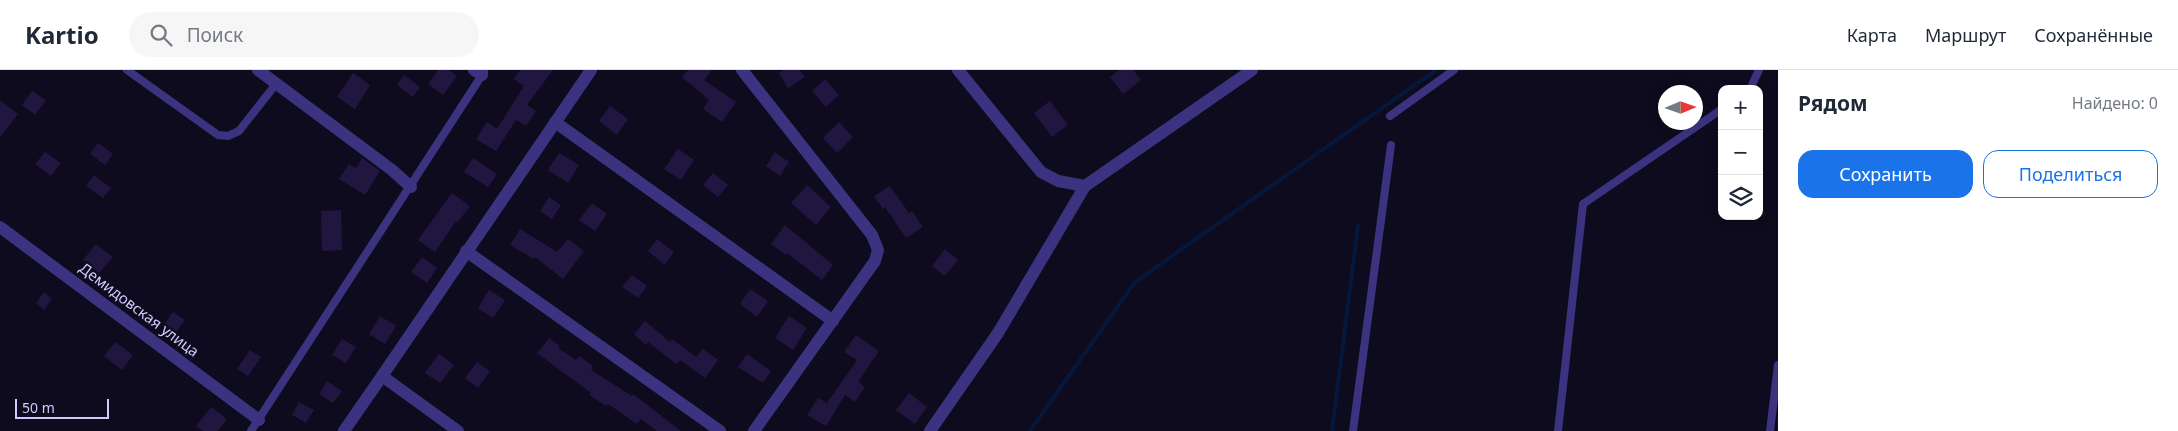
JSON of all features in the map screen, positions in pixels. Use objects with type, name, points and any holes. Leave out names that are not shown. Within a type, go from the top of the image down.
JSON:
[{"type":"street","points":[[258,70],[392,170],[411,187]]},
{"type":"street","points":[[344,431],[591,70]]},
{"type":"street","points":[[742,70],[872,235],[878,250],[876,261],[754,431]]},
{"type":"street","points":[[958,70],[1041,172],[1058,181],[1085,186]]},
{"type":"street","points":[[930,431],[998,333],[1085,186],[1245,72]]},
{"type":"street","points":[[555,122],[833,321]]},
{"type":"street","name":"Демидовская улица","points":[[0,227],[259,420]]},
{"type":"street","points":[[466,251],[720,431]]},
{"type":"street","points":[[382,376],[458,431]]},
{"type":"lane","points":[[127,70],[218,135],[228,136],[239,131],[276,84]]},
{"type":"lane","points":[[1390,116],[1454,70]]},
{"type":"lane","points":[[1752,85],[1760,70]]},
{"type":"lane","points":[[251,431],[411,187],[480,72]]},
{"type":"lane","points":[[1558,431],[1583,204],[1718,112]]},
{"type":"lane","points":[[1352,431],[1392,146]]},
{"type":"lane","points":[[1770,431],[1778,366]]},
{"type":"building","points":[[438,70],[449,70],[457,76],[443,95],[428,84]]},
{"type":"building","points":[[520,70],[553,70],[527,105],[536,111],[526,126],[516,120],[496,151],[476,139],[487,122],[497,129],[524,86],[514,79]]},
{"type":"building","points":[[688,70],[712,70],[704,80],[736,102],[722,122],[703,109],[709,100],[682,77]]},
{"type":"building","points":[[784,70],[800,70],[805,77],[788,88],[779,73]]},
{"type":"building","points":[[1119,70],[1133,70],[1141,80],[1123,94],[1110,77]]},
{"type":"building","points":[[353,73],[370,85],[355,109],[337,97]]},
{"type":"building","points":[[404,75],[420,87],[413,97],[397,85]]},
{"type":"building","points":[[825,79],[839,95],[826,107],[812,91]]},
{"type":"building","points":[[32,91],[46,100],[35,115],[22,105]]},
{"type":"building","points":[[0,100],[18,114],[0,137]]},
{"type":"building","points":[[1050,101],[1068,125],[1052,137],[1034,113]]},
{"type":"building","points":[[610,106],[628,119],[617,135],[599,121]]},
{"type":"building","points":[[839,122],[853,137],[837,153],[823,138]]},
{"type":"building","points":[[98,143],[113,154],[105,165],[90,154]]},
{"type":"building","points":[[678,149],[694,160],[681,180],[664,169]]},
{"type":"building","points":[[45,152],[61,163],[51,176],[35,164]]},
{"type":"building","points":[[775,152],[789,162],[780,176],[766,166]]},
{"type":"building","points":[[559,153],[579,165],[568,183],[548,170]]},
{"type":"building","points":[[362,158],[380,171],[365,195],[339,179],[349,164],[356,168]]},
{"type":"building","points":[[473,158],[497,174],[488,187],[464,172]]},
{"type":"building","points":[[713,173],[728,185],[718,197],[703,185]]},
{"type":"building","points":[[94,175],[111,188],[103,198],[86,186]]},
{"type":"building","points":[[807,185],[831,207],[816,225],[791,203]]},
{"type":"building","points":[[890,186],[909,213],[912,211],[923,227],[906,238],[885,207],[883,209],[874,196]]},
{"type":"building","points":[[452,193],[470,206],[458,222],[456,221],[435,252],[418,240]]},
{"type":"building","points":[[549,197],[561,205],[552,219],[540,211]]},
{"type":"building","points":[[592,203],[607,214],[595,231],[579,220]]},
{"type":"building","points":[[341,210],[342,250],[322,251],[321,211]]},
{"type":"building","points":[[785,225],[833,265],[822,280],[787,253],[786,255],[771,244]]},
{"type":"building","points":[[520,229],[557,252],[568,239],[584,251],[563,279],[535,257],[534,259],[510,245]]},
{"type":"building","points":[[657,239],[674,252],[665,265],[648,251]]},
{"type":"building","points":[[96,244],[113,257],[99,273],[83,260]]},
{"type":"building","points":[[945,249],[958,260],[945,276],[932,266]]},
{"type":"building","points":[[422,257],[437,268],[427,283],[411,272]]},
{"type":"building","points":[[632,275],[647,286],[638,298],[622,287]]},
{"type":"building","points":[[750,289],[768,301],[757,317],[740,304]]},
{"type":"building","points":[[489,290],[505,300],[493,318],[478,308]]},
{"type":"building","points":[[44,292],[52,299],[44,310],[36,303]]},
{"type":"building","points":[[173,312],[185,320],[174,335],[162,327]]},
{"type":"building","points":[[380,316],[396,326],[385,344],[369,334]]},
{"type":"building","points":[[789,316],[807,328],[793,350],[775,338]]},
{"type":"building","points":[[645,321],[670,342],[672,339],[696,357],[703,349],[718,360],[705,378],[680,360],[676,364],[648,342],[646,345],[634,334]]},
{"type":"building","points":[[856,335],[879,351],[858,382],[865,387],[855,402],[845,395],[826,426],[807,415],[818,398],[827,403],[857,360],[844,352]]},
{"type":"building","points":[[549,338],[560,346],[558,348],[576,360],[579,356],[593,366],[591,370],[632,396],[633,394],[681,431],[657,431],[641,419],[637,424],[608,404],[606,406],[589,395],[591,393],[537,353]]},
{"type":"building","points":[[342,339],[356,347],[346,363],[332,355]]},
{"type":"building","points":[[115,342],[133,355],[122,370],[104,356]]},
{"type":"building","points":[[250,350],[261,357],[248,376],[237,369]]},
{"type":"building","points":[[439,354],[454,365],[440,383],[425,373]]},
{"type":"building","points":[[747,354],[771,371],[763,383],[738,367]]},
{"type":"building","points":[[477,362],[490,371],[478,388],[465,378]]},
{"type":"building","points":[[327,381],[342,391],[333,403],[319,394]]},
{"type":"building","points":[[909,393],[927,407],[915,424],[896,410]]},
{"type":"building","points":[[299,402],[314,410],[306,423],[292,415]]},
{"type":"building","points":[[211,407],[227,419],[218,431],[203,431],[196,426]]},
{"type":"waterway","points":[[1030,431],[1135,282],[1436,70]]},
{"type":"waterway","points":[[1332,431],[1358,225]]}]
